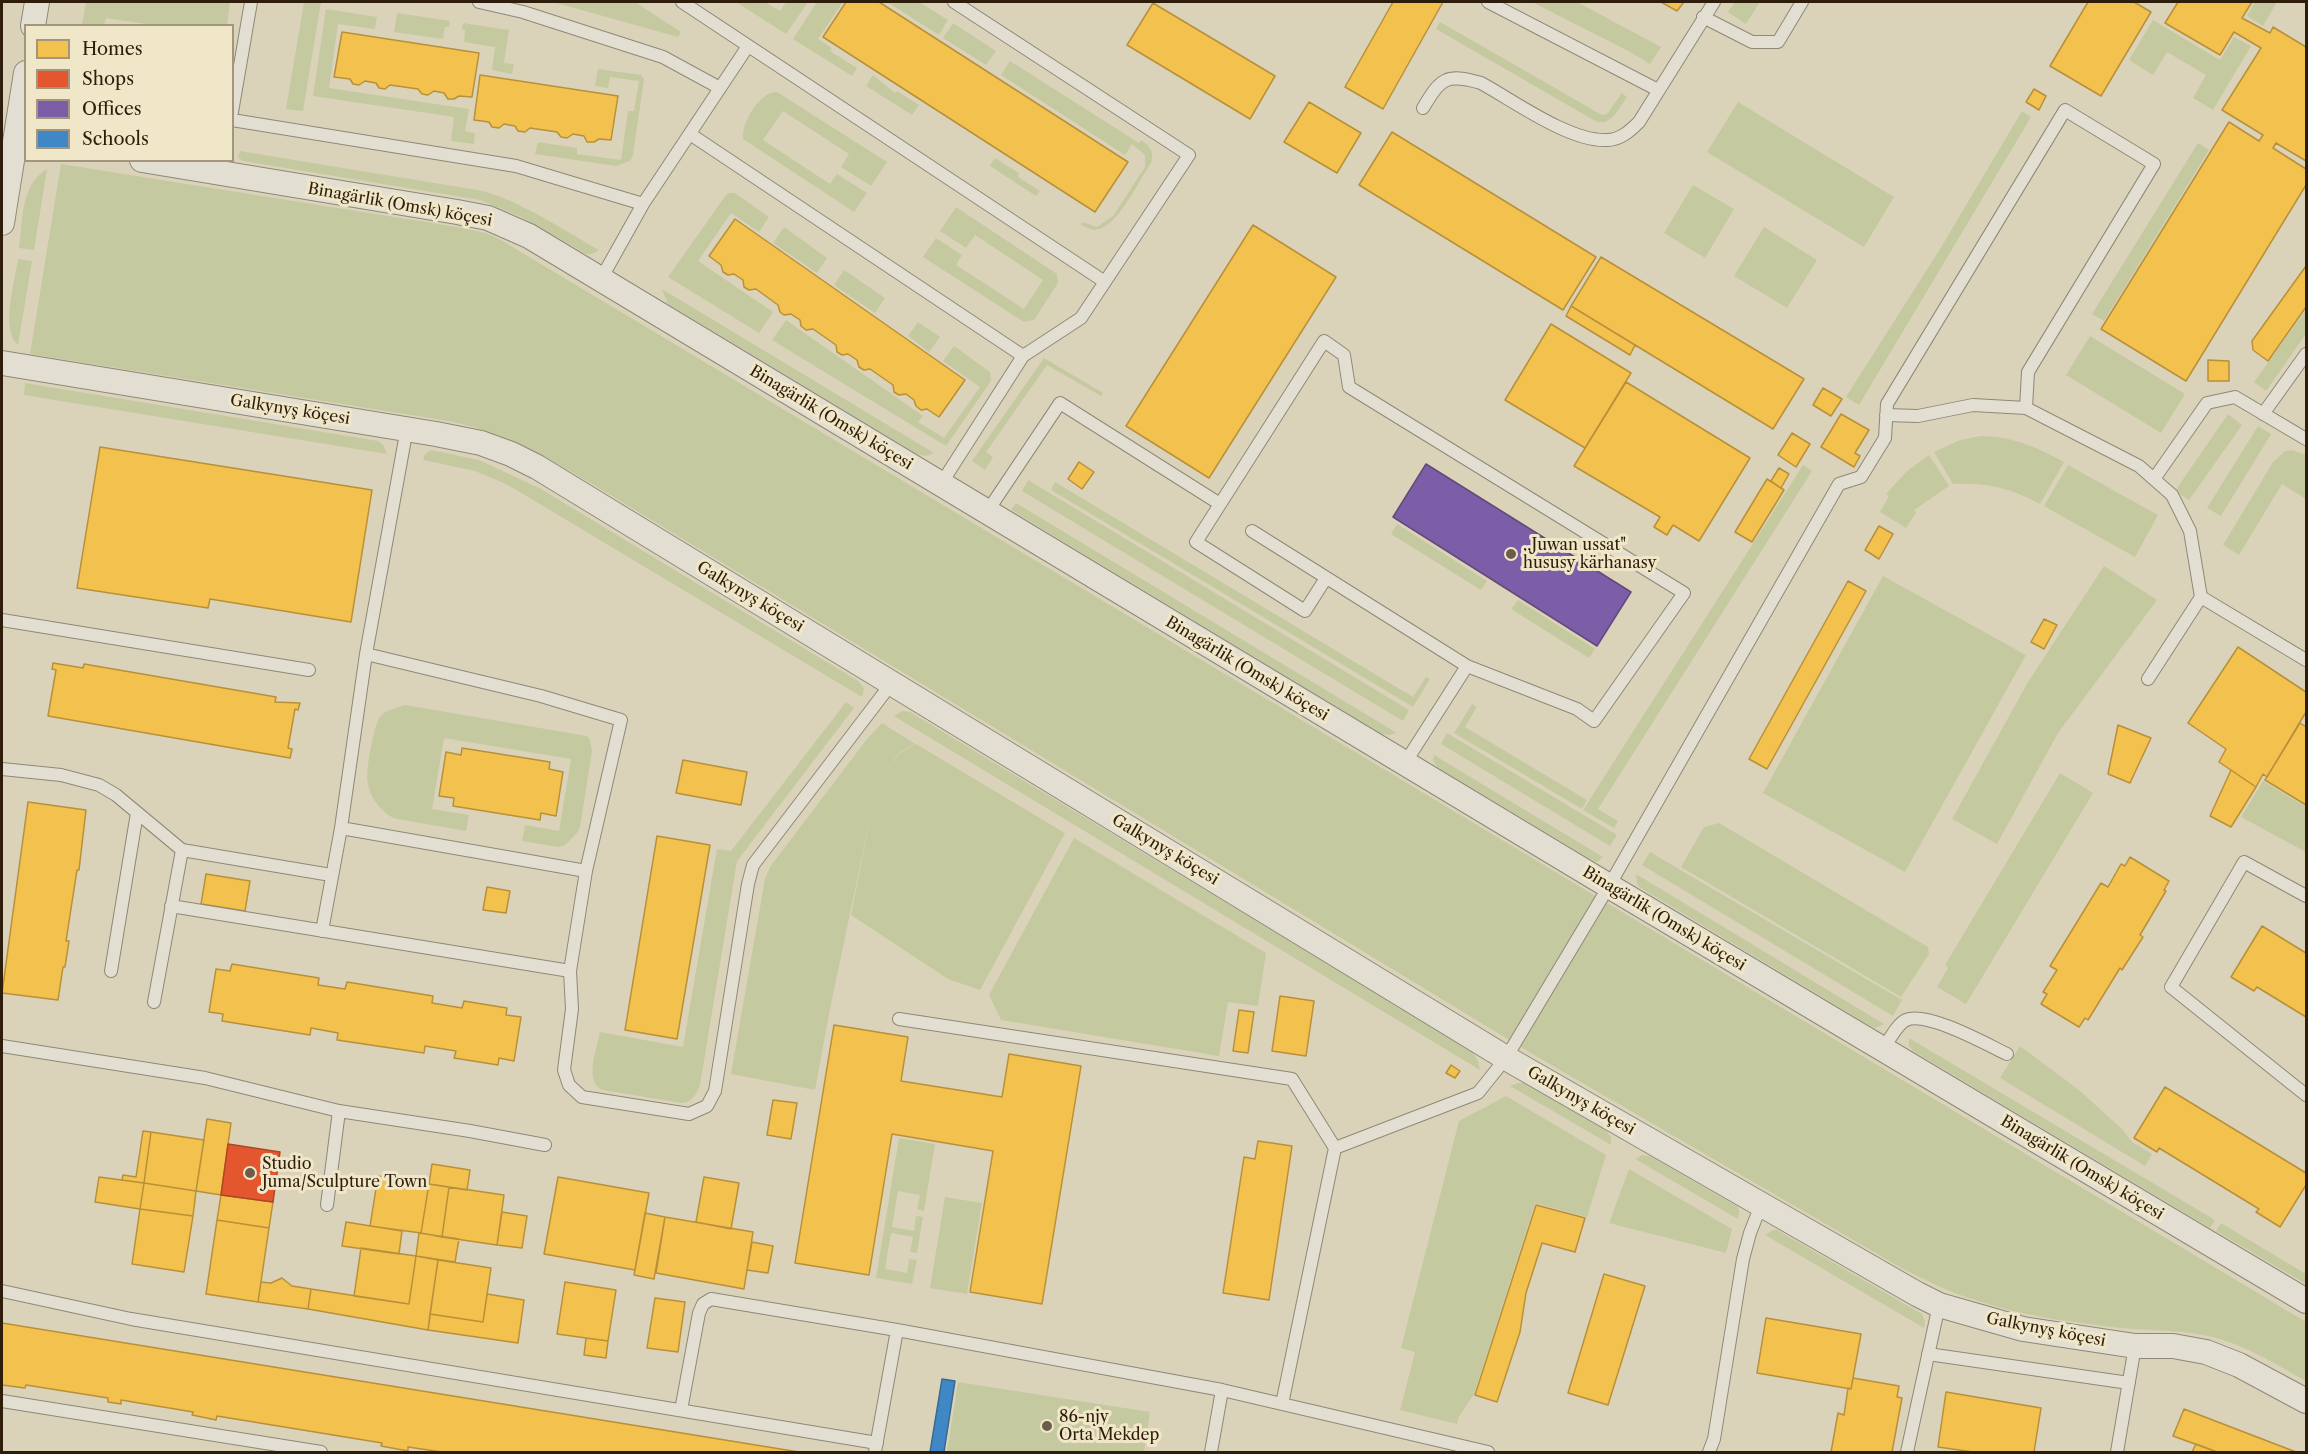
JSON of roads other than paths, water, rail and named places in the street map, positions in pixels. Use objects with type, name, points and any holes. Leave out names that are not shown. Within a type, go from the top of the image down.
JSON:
[{"type":"street","points":[[33,24],[37,2]]},
{"type":"street","points":[[2,223],[24,84]]},
{"type":"street","name":"Binagärlik (Omsk) köçesi","points":[[164,162],[220,167],[488,218],[529,236],[1405,764],[2307,1301]]},
{"type":"street","name":"Galkynyş köçesi","points":[[2,363],[407,428],[481,443],[511,454],[537,467],[1506,1058],[1939,1305],[2024,1329],[2135,1346],[2173,1346],[2206,1352],[2239,1365],[2307,1401]]},
{"type":"lane","points":[[234,100],[251,2]]},
{"type":"lane","points":[[479,2],[523,12],[663,57],[720,88]]},
{"type":"lane","points":[[682,2],[1105,282]]},
{"type":"lane","points":[[941,483],[1023,356],[1081,318],[1189,155],[954,2]]},
{"type":"lane","points":[[1488,2],[1658,90]]},
{"type":"lane","points":[[1423,108],[1436,86],[1449,77],[1466,79],[1481,83],[1573,134],[1592,139],[1610,140],[1626,134],[1639,122],[1714,2]]},
{"type":"lane","points":[[1703,17],[1752,42],[1778,42],[1802,2]]},
{"type":"lane","points":[[601,279],[643,204],[748,45]]},
{"type":"lane","points":[[1335,1148],[1478,1093],[1506,1058],[1609,886],[1839,484],[1861,477],[1885,438],[1887,404],[2065,110],[2154,164],[2028,372],[2026,408]]},
{"type":"lane","points":[[234,120],[516,166],[643,204]]},
{"type":"lane","points":[[690,134],[1023,356]]},
{"type":"lane","points":[[1252,531],[1467,666],[1577,709],[1594,722],[1684,593],[1349,387],[1344,355],[1324,341],[1196,542],[1305,611],[1326,578]]},
{"type":"lane","points":[[2263,414],[2307,354]]},
{"type":"lane","points":[[2154,479],[2208,404],[2235,397],[2307,439]]},
{"type":"lane","points":[[987,512],[1060,403],[1220,504]]},
{"type":"lane","points":[[1886,415],[1918,416],[1973,405],[2026,408],[2139,466],[2172,495],[2190,531],[2201,597],[2148,679]]},
{"type":"lane","points":[[322,931],[341,828],[366,654],[407,428]]},
{"type":"lane","points":[[2201,597],[2307,660]]},
{"type":"lane","points":[[2,620],[309,670]]},
{"type":"lane","points":[[366,654],[541,696],[621,720],[586,871],[570,971],[572,1009],[564,1070],[569,1085],[582,1097],[689,1114],[707,1106],[715,1091],[753,865],[891,684]]},
{"type":"lane","points":[[1405,764],[1467,666]]},
{"type":"lane","points":[[2,769],[61,775],[99,785],[116,795],[182,850],[331,876]]},
{"type":"lane","points":[[111,971],[137,813]]},
{"type":"lane","points":[[341,828],[586,871]]},
{"type":"lane","points":[[154,1002],[182,850]]},
{"type":"lane","points":[[2307,896],[2244,862],[2171,987],[2307,1095]]},
{"type":"lane","points":[[171,906],[570,971]]},
{"type":"lane","points":[[899,1018],[1292,1079],[1335,1148],[1282,1404]]},
{"type":"lane","points":[[1883,1050],[1904,1021],[1915,1018],[1939,1023],[2007,1054]]},
{"type":"lane","points":[[2,1046],[205,1078],[339,1111],[544,1145]]},
{"type":"lane","points":[[327,1205],[339,1111]]},
{"type":"lane","points":[[1708,1452],[1713,1439],[1743,1259],[1761,1205]]},
{"type":"lane","points":[[2,1291],[131,1319],[681,1410],[876,1448],[897,1330]]},
{"type":"lane","points":[[681,1410],[699,1313],[703,1304],[711,1299],[897,1330],[1222,1390],[1488,1452]]},
{"type":"lane","points":[[1907,1452],[1939,1305]]},
{"type":"lane","points":[[2117,1452],[2135,1346]]},
{"type":"lane","points":[[1928,1354],[2129,1383]]},
{"type":"lane","points":[[1211,1452],[1222,1390]]},
{"type":"lane","points":[[2,1401],[321,1452]]},
{"type":"place","name":",,Juwan ussat\" hususy kärhanasy","points":[[1511,554]]},
{"type":"place","name":"Studio Juma/Sculpture Town","points":[[250,1173]]},
{"type":"place","name":"86-njy Orta Mekdep","points":[[1047,1426]]}]
